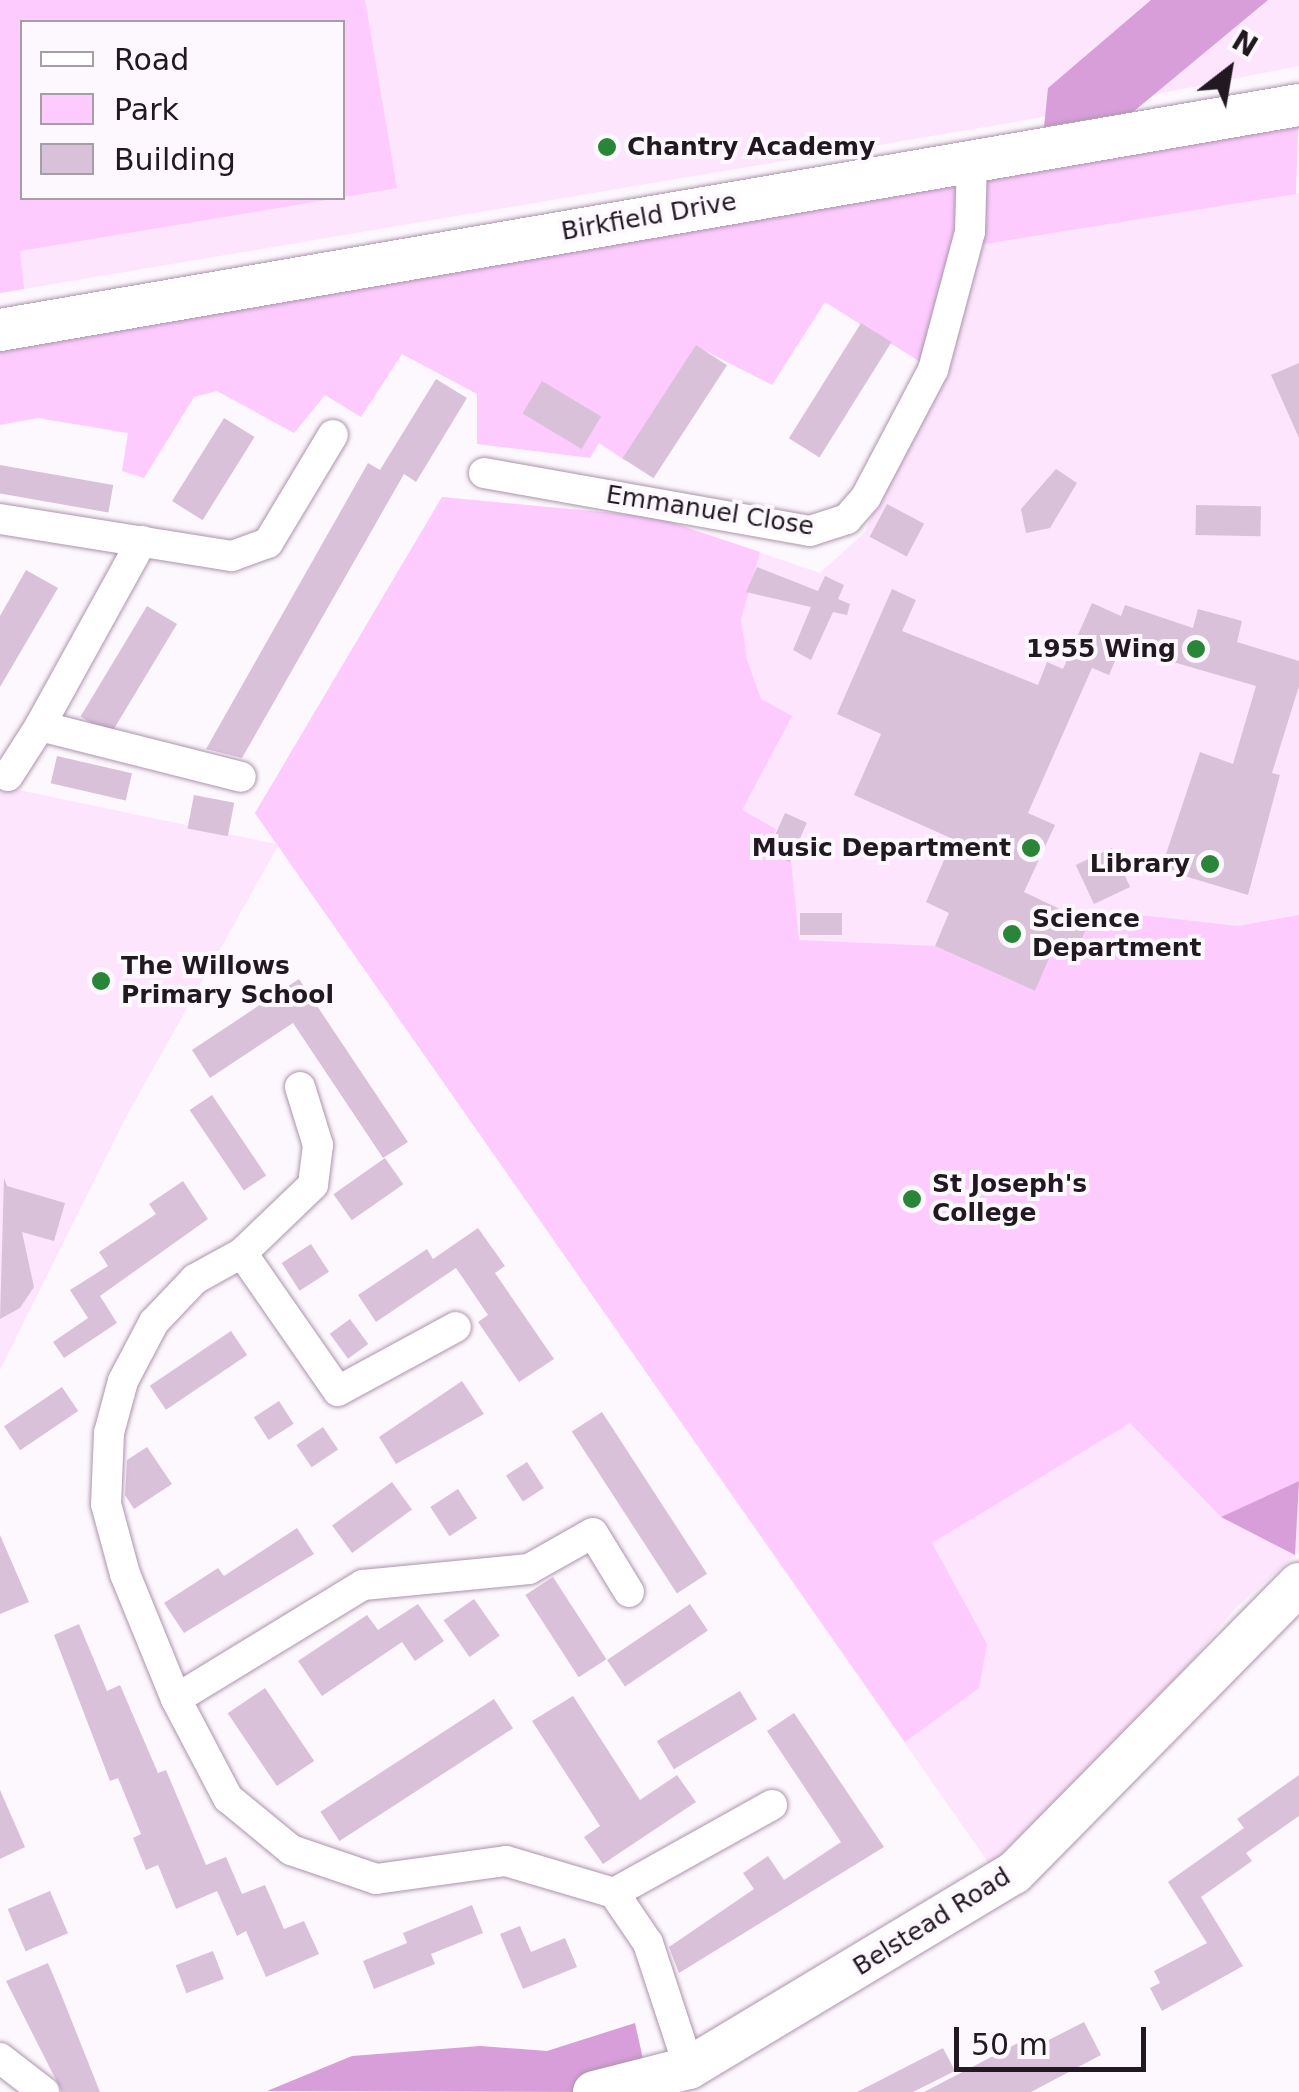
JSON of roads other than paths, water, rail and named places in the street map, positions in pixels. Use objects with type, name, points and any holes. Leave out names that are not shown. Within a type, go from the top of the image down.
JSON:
[{"type":"street","name":"Birkfield Drive","points":[[0,330],[1299,105]]},
{"type":"street","name":"Emmanuel Close","points":[[484,473],[810,531],[846,520],[866,498],[933,370],[970,232],[972,160]]},
{"type":"street","points":[[0,519],[232,556],[268,543],[333,435]]},
{"type":"street","points":[[8,776],[40,726],[142,541]]},
{"type":"street","points":[[40,726],[241,777]]},
{"type":"street","points":[[300,1087],[318,1145],[313,1186],[242,1253],[195,1279],[154,1322],[122,1381],[109,1433],[106,1504],[125,1574],[176,1699],[228,1798],[291,1850],[376,1878],[506,1861],[614,1893],[648,1944],[688,2068]]},
{"type":"street","points":[[242,1253],[338,1391],[456,1328]]},
{"type":"street","points":[[176,1699],[363,1585],[529,1569],[593,1534],[629,1592]]},
{"type":"street","name":"Belstead Road","points":[[594,2092],[688,2068],[1014,1873],[1299,1584]]},
{"type":"street","points":[[614,1893],[772,1804]]},
{"type":"street","points":[[0,2058],[44,2092]]},
{"type":"place","name":"Chantry Academy","points":[[607,147]]},
{"type":"place","name":"1955 Wing","points":[[1196,649]]},
{"type":"place","name":"Music Department","points":[[1031,848]]},
{"type":"place","name":"Library","points":[[1210,864]]},
{"type":"place","name":"Science Department","points":[[1012,934]]},
{"type":"place","name":"The Willows Primary School","points":[[101,981]]},
{"type":"place","name":"St Joseph's College","points":[[912,1199]]}]
